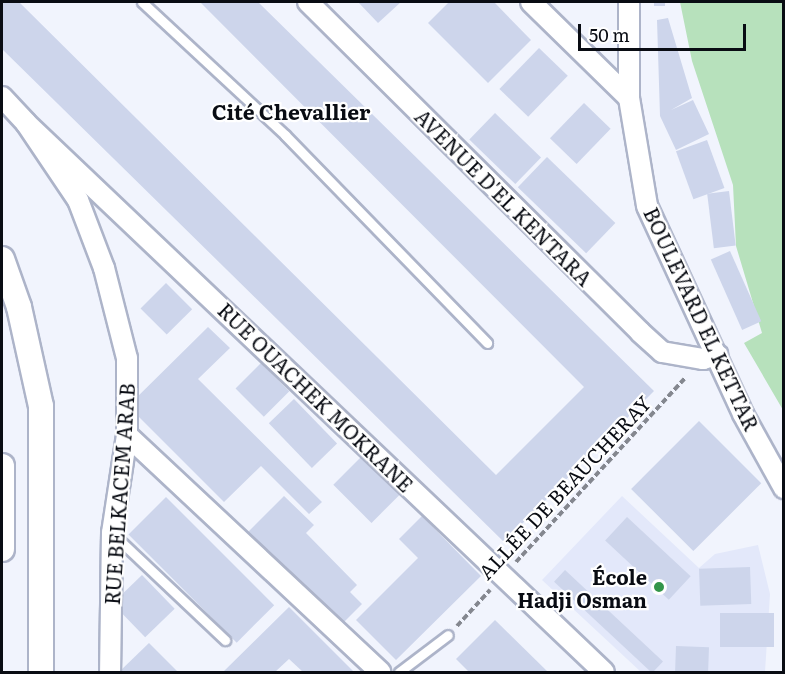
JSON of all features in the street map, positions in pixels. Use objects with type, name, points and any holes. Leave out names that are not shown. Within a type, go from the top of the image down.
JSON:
[{"type":"street","name":"AVENUE D'EL KENTARA","points":[[308,2],[662,352],[710,357]]},
{"type":"street","points":[[531,2],[629,98]]},
{"type":"street","name":"BOULEVARD EL KETTAR","points":[[629,2],[629,98],[647,206],[710,357],[783,488]]},
{"type":"street","name":"RUE BELKACEM ARAB","points":[[2,97],[27,123],[78,200],[104,268],[127,358],[127,435],[112,533],[110,672]]},
{"type":"street","name":"RUE OUACHEK MOKRANE","points":[[27,123],[604,672]]},
{"type":"street","points":[[2,259],[19,307],[41,406],[41,672]]},
{"type":"street","points":[[127,435],[380,672]]},
{"type":"street","points":[[2,466],[2,549]]},
{"type":"lane","points":[[142,2],[285,135],[487,343]]},
{"type":"lane","points":[[112,533],[225,640]]},
{"type":"lane","points":[[399,672],[448,635]]},
{"type":"path","name":"ALLÉE DE BEAUCHERAY","points":[[448,635],[710,357]]},
{"type":"shaded area","name":"École Hadji Osman","points":[[622,496],[699,568],[715,554],[758,545],[770,594],[765,672],[641,672],[542,580]]},
{"type":"green space","points":[[680,2],[783,2],[783,410],[744,343],[762,333],[736,246],[733,185],[692,61]]},
{"type":"building","points":[[2,2],[19,2],[496,475],[584,387],[200,2],[258,2],[654,391],[504,542],[2,49]]},
{"type":"building","points":[[358,2],[401,2],[378,23]]},
{"type":"building","points":[[449,2],[494,2],[531,40],[488,83],[428,23]]},
{"type":"building","points":[[654,2],[665,2],[665,6],[654,6]]},
{"type":"building","points":[[668,18],[692,98],[671,110],[693,100],[709,134],[676,150],[660,116],[657,20]]},
{"type":"building","points":[[539,48],[568,76],[528,117],[499,89]]},
{"type":"building","points":[[584,103],[611,129],[577,164],[550,138]]},
{"type":"building","points":[[495,113],[541,157],[515,184],[469,140]]},
{"type":"building","points":[[707,140],[724,188],[693,199],[676,151]]},
{"type":"building","points":[[547,157],[615,223],[586,253],[518,187]]},
{"type":"building","points":[[729,191],[736,246],[714,248],[707,194]]},
{"type":"building","points":[[730,251],[761,321],[742,330],[711,260]]},
{"type":"building","points":[[166,283],[192,309],[167,335],[141,308]]},
{"type":"building","points":[[208,327],[230,348],[198,379],[322,502],[309,514],[261,466],[224,502],[128,406]]},
{"type":"building","points":[[261,363],[289,391],[264,417],[236,388]]},
{"type":"building","points":[[294,399],[337,444],[312,468],[269,423]]},
{"type":"building","points":[[699,421],[761,483],[693,551],[631,489]]},
{"type":"building","points":[[363,455],[401,493],[371,523],[333,485]]},
{"type":"building","points":[[284,496],[314,525],[306,533],[357,585],[350,592],[362,604],[340,626],[247,533]]},
{"type":"building","points":[[166,497],[274,605],[237,643],[129,534]]},
{"type":"building","points":[[422,516],[481,576],[396,660],[356,620],[418,558],[399,539]]},
{"type":"building","points":[[627,517],[691,576],[669,600],[605,540]]},
{"type":"building","points":[[750,567],[751,604],[700,606],[699,569]]},
{"type":"building","points":[[565,570],[663,661],[651,672],[554,582]]},
{"type":"building","points":[[142,575],[175,609],[145,637],[113,603]]},
{"type":"building","points":[[289,607],[354,672],[303,672],[289,659],[275,672],[223,672]]},
{"type":"building","points":[[720,613],[774,613],[774,647],[720,647]]},
{"type":"building","points":[[495,620],[548,672],[469,672],[456,659]]},
{"type":"building","points":[[149,643],[178,672],[119,672]]},
{"type":"building","points":[[676,646],[709,647],[708,672],[675,672]]},
{"type":"place","name":"École Hadji Osman","points":[[659,587]]},
{"type":"district","name":"Cité Chevallier","points":[[291,111]]}]
